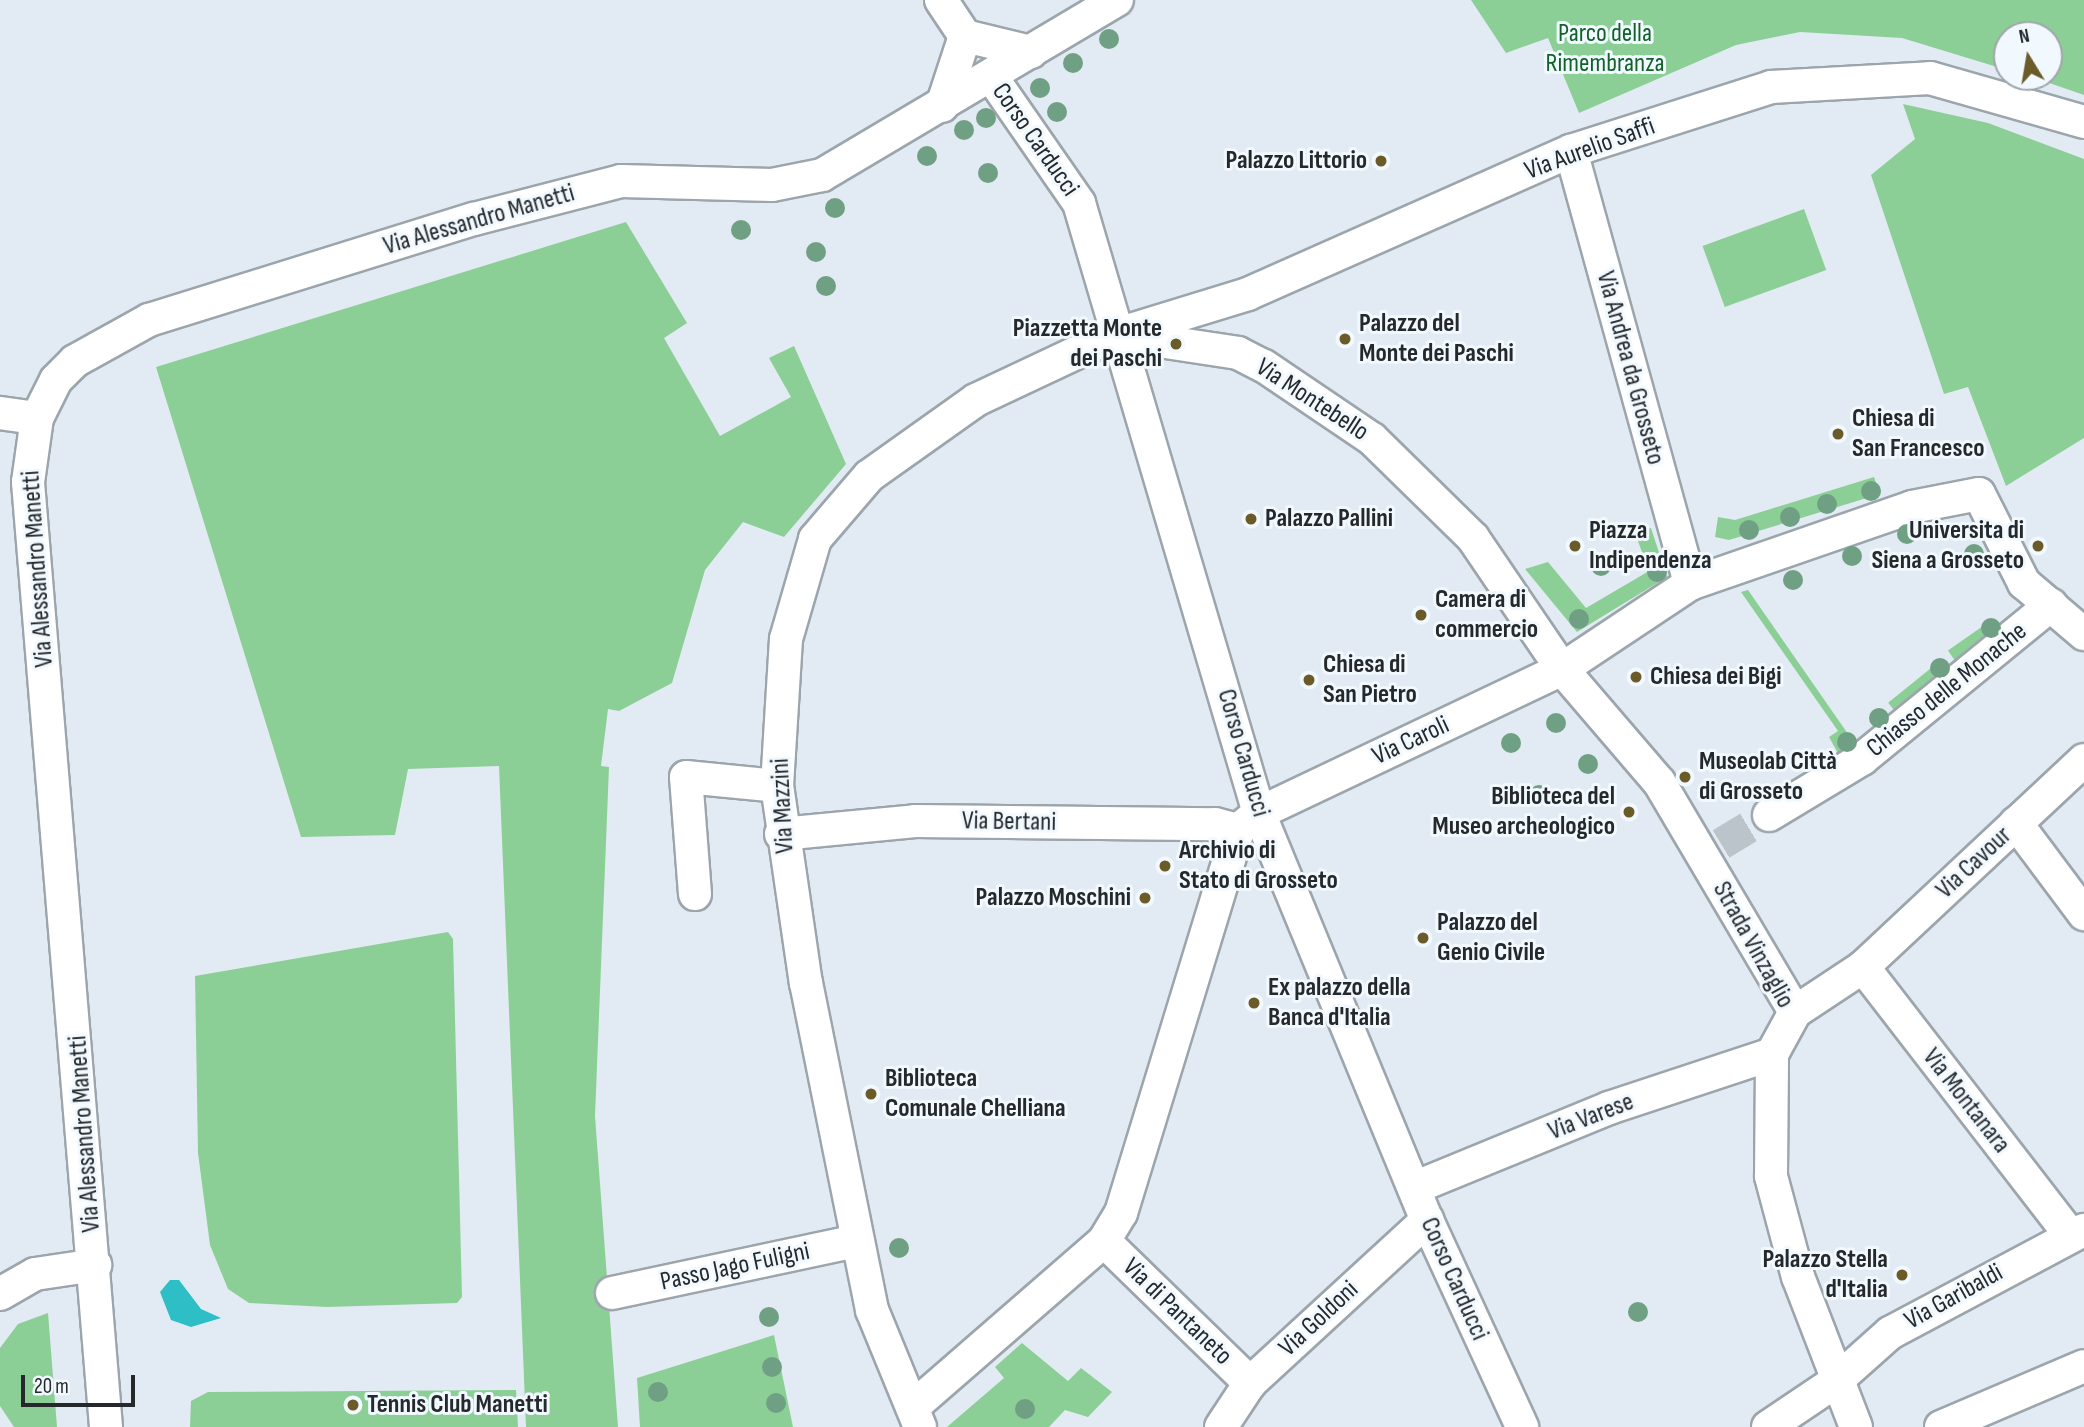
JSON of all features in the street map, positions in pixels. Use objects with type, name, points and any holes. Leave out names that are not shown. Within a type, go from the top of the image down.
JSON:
[{"type":"street","points":[[941,0],[965,36],[1031,52]]},
{"type":"street","name":"Via Alessandro Manetti","points":[[106,1427],[95,1265],[28,482],[37,418],[45,396],[75,360],[149,320],[474,219],[621,181],[791,184],[822,175],[1117,0]]},
{"type":"street","points":[[942,106],[965,36]]},
{"type":"street","name":"Corso Carducci","points":[[991,76],[1079,203],[1114,335],[1196,587],[1249,821],[1522,1427]]},
{"type":"street","name":"Via Aurelio Saffi","points":[[1114,335],[1248,294],[1571,151],[1771,87],[1930,78],[2084,122]]},
{"type":"street","name":"Via Andrea da Grosseto","points":[[1571,151],[1690,584]]},
{"type":"street","name":"Via Montebello","points":[[1114,335],[1238,354],[1264,366],[1372,439],[1473,538],[1562,669]]},
{"type":"street","name":"Via Mazzini","points":[[916,1417],[872,1310],[781,834],[777,786],[786,639],[814,539],[869,476],[976,400],[1114,335]]},
{"type":"street","points":[[0,413],[37,418]]},
{"type":"street","points":[[1562,669],[1690,584],[1912,507],[1979,494],[2024,583],[2084,634]]},
{"type":"street","name":"Chiasso delle Monache","points":[[1769,815],[1862,759],[2051,605]]},
{"type":"street","name":"Via Caroli","points":[[1249,821],[1562,669]]},
{"type":"street","name":"Strada Vinzaglio","points":[[1562,669],[1659,782],[1712,850],[1795,1012],[1772,1054],[1771,1176],[1835,1382],[1856,1427]]},
{"type":"street","name":"Via Cavour","points":[[1795,1012],[1863,967],[2084,760]]},
{"type":"street","points":[[695,894],[686,777],[777,786]]},
{"type":"street","name":"Via Bertani","points":[[781,834],[915,821],[1215,824],[1249,821]]},
{"type":"street","points":[[916,1417],[1104,1241],[1121,1213],[1189,983],[1249,821]]},
{"type":"street","points":[[2016,823],[2084,914]]},
{"type":"street","name":"Via Montanara","points":[[1863,967],[2077,1232]]},
{"type":"street","name":"Via Varese","points":[[1414,1188],[1609,1108],[1772,1054]]},
{"type":"street","name":"Via Goldoni","points":[[1221,1427],[1250,1383],[1427,1220]]},
{"type":"street","name":"Via Garibaldi","points":[[1768,1427],[1835,1382],[1890,1333],[2077,1232]]},
{"type":"street","name":"Passo Jago Fuligni","points":[[612,1293],[857,1241]]},
{"type":"street","name":"Via di Pantaneto","points":[[1104,1241],[1250,1383]]},
{"type":"street","points":[[0,1294],[35,1274],[95,1265]]},
{"type":"street","points":[[1941,1427],[2084,1366]]},
{"type":"green space","name":"Parco della Rimembranza","points":[[1471,0],[2084,0],[2084,95],[2063,88],[2063,21],[1993,21],[1993,66],[1902,38],[1800,32],[1736,45],[1579,113],[1548,38],[1506,53]]},
{"type":"green space","points":[[1903,104],[1988,123],[2084,159],[2084,438],[2006,486],[1968,387],[1944,394],[1871,175],[1915,139]]},
{"type":"green space","points":[[1804,209],[1826,270],[1725,307],[1703,246]]},
{"type":"green space","points":[[626,222],[687,323],[664,338],[720,436],[791,397],[769,358],[794,346],[846,464],[784,537],[743,522],[705,570],[672,683],[619,711],[608,709],[601,766],[609,767],[595,1116],[618,1427],[526,1427],[499,766],[408,769],[395,835],[301,837],[156,367]]},
{"type":"green space","points":[[1874,477],[1880,494],[1729,540],[1715,537],[1718,517],[1735,520]]},
{"type":"green space","points":[[1651,528],[1667,577],[1577,632],[1525,569],[1548,562],[1586,608],[1649,571],[1635,533]]},
{"type":"green space","points":[[1748,590],[1855,744],[1839,755],[1829,737],[1838,731],[1741,592]]},
{"type":"green space","points":[[1993,619],[2000,629],[1955,660],[1948,651]]},
{"type":"green space","points":[[1941,660],[1949,670],[1896,713],[1888,703]]},
{"type":"green space","points":[[448,932],[453,939],[462,1297],[457,1303],[327,1307],[249,1303],[228,1289],[210,1245],[198,1153],[195,976]]},
{"type":"green space","points":[[48,1313],[57,1427],[14,1427],[0,1406],[0,1348],[18,1324]]},
{"type":"green space","points":[[774,1335],[793,1427],[640,1427],[637,1378]]},
{"type":"green space","points":[[1022,1343],[1068,1381],[1081,1368],[1112,1392],[1088,1417],[1065,1410],[1049,1427],[947,1427],[1004,1378],[995,1367]]},
{"type":"green space","name":"Tennis Club Manetti","points":[[516,1390],[518,1427],[190,1427],[191,1401],[208,1392]]},
{"type":"water","points":[[170,1280],[179,1280],[201,1309],[221,1318],[191,1327],[171,1320],[160,1292]]},
{"type":"tunnel","points":[[1721,844],[1769,815]]},
{"type":"place","name":"Palazzo Littorio","points":[[1381,161]]},
{"type":"place","name":"Palazzo del Monte dei Paschi","points":[[1345,339]]},
{"type":"place","name":"Piazzetta Monte dei Paschi","points":[[1176,344]]},
{"type":"place","name":"Chiesa di San Francesco","points":[[1838,434]]},
{"type":"place","name":"Palazzo Pallini","points":[[1251,519]]},
{"type":"place","name":"Piazza Indipendenza","points":[[1575,546]]},
{"type":"place","name":"Universita di Siena a Grosseto","points":[[2038,546]]},
{"type":"place","name":"Camera di commercio","points":[[1421,615]]},
{"type":"place","name":"Chiesa dei Bigi","points":[[1636,677]]},
{"type":"place","name":"Chiesa di San Pietro","points":[[1309,680]]},
{"type":"place","name":"Museolab Città di Grosseto","points":[[1685,777]]},
{"type":"place","name":"Biblioteca del Museo archeologico","points":[[1629,812]]},
{"type":"place","name":"Archivio di Stato di Grosseto","points":[[1165,866]]},
{"type":"place","name":"Palazzo Moschini","points":[[1145,898]]},
{"type":"place","name":"Palazzo del Genio Civile","points":[[1423,938]]},
{"type":"place","name":"Ex palazzo della Banca d'Italia","points":[[1254,1003]]},
{"type":"place","name":"Biblioteca Comunale Chelliana","points":[[871,1094]]},
{"type":"place","name":"Palazzo Stella d'Italia","points":[[1902,1275]]},
{"type":"place","name":"Tennis Club Manetti","points":[[353,1405]]}]
